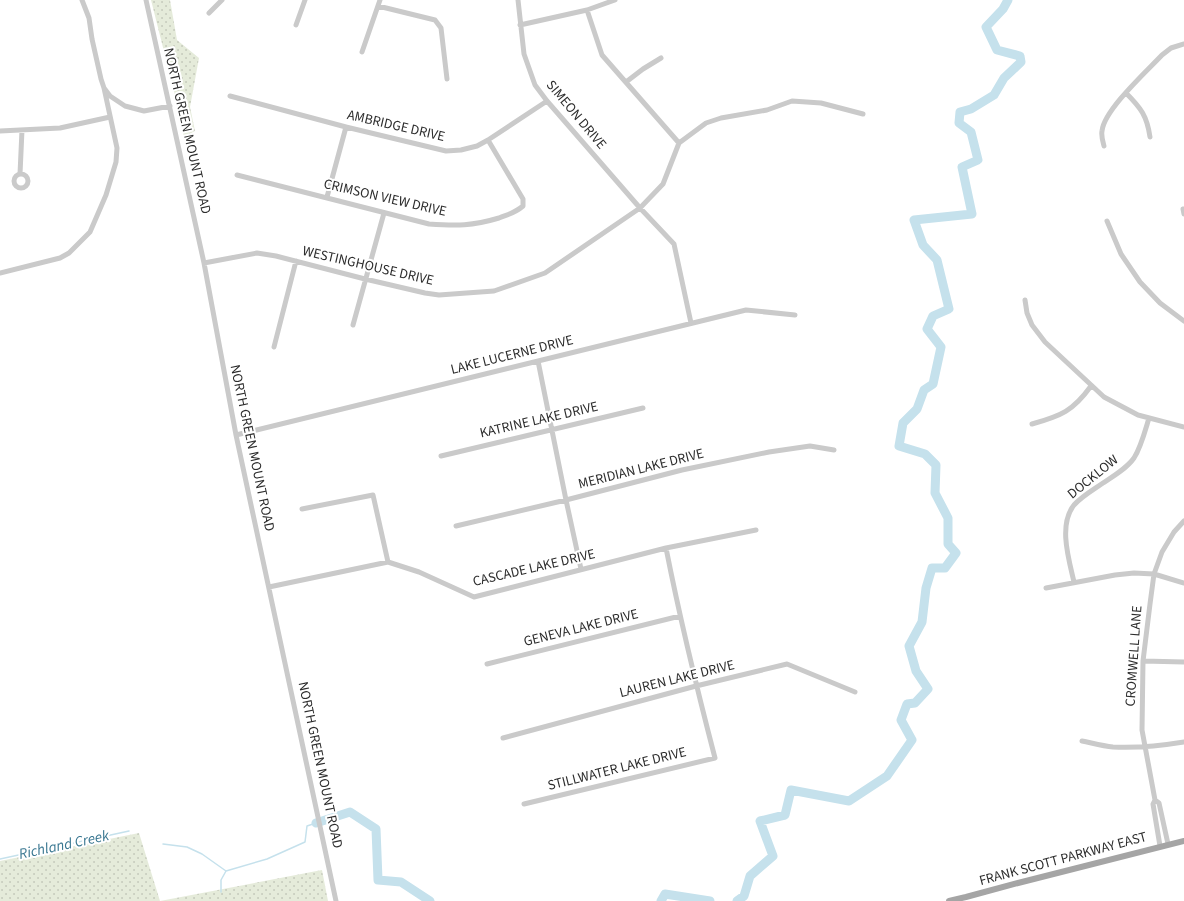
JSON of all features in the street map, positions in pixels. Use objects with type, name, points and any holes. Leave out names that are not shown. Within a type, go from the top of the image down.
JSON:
[{"type":"main road","name":"FRANK SCOTT PARKWAY EAST","points":[[949,901],[966,898],[1018,883],[1184,841]]},
{"type":"street","points":[[0,273],[60,258],[69,253],[90,232],[106,194],[116,162],[117,148],[88,18],[82,0]]},
{"type":"street","name":"NORTH GREEN MOUNT ROAD","points":[[146,0],[204,263],[236,434],[336,901]]},
{"type":"street","points":[[209,13],[222,0]]},
{"type":"street","points":[[296,25],[305,0]]},
{"type":"street","points":[[362,52],[380,0]]},
{"type":"street","name":"SIMEON DRIVE","points":[[518,0],[524,54],[535,84],[547,101],[640,208],[674,244],[691,323]]},
{"type":"street","points":[[520,25],[587,10],[616,0]]},
{"type":"street","points":[[378,6],[435,20],[442,28],[447,78]]},
{"type":"street","points":[[587,10],[602,55],[679,143],[706,123],[722,118],[767,110],[792,101],[821,103],[863,114]]},
{"type":"street","points":[[1104,146],[1101,132],[1104,123],[1115,106],[1162,55],[1171,48],[1184,44]]},
{"type":"street","points":[[626,82],[661,58]]},
{"type":"street","points":[[104,88],[110,96],[125,106],[133,109],[144,111],[170,106]]},
{"type":"street","points":[[1126,93],[1136,102],[1143,112],[1148,122],[1150,136]]},
{"type":"street","name":"AMBRIDGE DRIVE","points":[[230,96],[346,127],[446,151],[471,148],[488,140],[547,101]]},
{"type":"street","points":[[0,131],[60,128],[110,117]]},
{"type":"street","points":[[327,197],[346,127]]},
{"type":"street","points":[[20,174],[22,130]]},
{"type":"street","name":"CRIMSON VIEW DRIVE","points":[[237,175],[429,224],[452,226],[466,225],[485,222],[516,212],[524,206],[522,198],[488,140]]},
{"type":"street","name":"WESTINGHOUSE DRIVE","points":[[204,263],[257,253],[276,256],[425,293],[439,295],[494,291],[546,274],[640,208],[663,184],[679,143]]},
{"type":"street","points":[[353,325],[384,213]]},
{"type":"street","points":[[1107,221],[1121,254],[1140,282],[1160,303],[1184,321]]},
{"type":"street","points":[[274,347],[296,261]]},
{"type":"street","points":[[1025,300],[1027,313],[1032,325],[1046,342],[1104,397],[1138,415],[1184,427]]},
{"type":"street","name":"LAKE LUCERNE DRIVE","points":[[236,434],[746,310],[795,315]]},
{"type":"street","points":[[538,361],[581,569]]},
{"type":"street","points":[[1032,424],[1068,411],[1082,398],[1091,386]]},
{"type":"street","name":"KATRINE LAKE DRIVE","points":[[441,456],[643,408]]},
{"type":"street","name":"DOCKLOW","points":[[1074,582],[1067,548],[1066,528],[1068,517],[1073,506],[1086,494],[1112,478],[1134,457],[1149,418]]},
{"type":"street","name":"MERIDIAN LAKE DRIVE","points":[[456,526],[566,500],[682,470],[769,452],[810,446],[834,450]]},
{"type":"street","points":[[302,509],[373,495],[388,562]]},
{"type":"street","name":"CROMWELL LANE","points":[[1160,846],[1153,804],[1155,800],[1142,730],[1143,661],[1154,574],[1164,548],[1174,532],[1184,521]]},
{"type":"street","name":"CASCADE LAKE DRIVE","points":[[269,587],[388,562],[419,572],[474,597],[666,548],[756,530]]},
{"type":"street","points":[[666,548],[696,686]]},
{"type":"street","points":[[1046,588],[1115,575],[1134,573],[1154,574],[1184,583]]},
{"type":"street","name":"GENEVA LAKE DRIVE","points":[[487,664],[680,616]]},
{"type":"street","points":[[1143,661],[1184,662]]},
{"type":"street","name":"LAUREN LAKE DRIVE","points":[[503,738],[696,686],[788,664],[855,692]]},
{"type":"street","name":"STILLWATER LAKE DRIVE","points":[[524,804],[715,758],[696,686]]},
{"type":"street","points":[[1082,741],[1112,747],[1146,747],[1184,742]]},
{"type":"street","name":"CROMWELL LANE","points":[[1155,800],[1159,803],[1168,844]]},
{"type":"green space","points":[[151,0],[170,0],[177,40],[199,58],[190,107],[195,131],[184,137],[175,95]]},
{"type":"green space","points":[[139,833],[160,901],[0,901],[0,861]]},
{"type":"green space","points":[[322,870],[328,901],[160,901]]},
{"type":"waterway","name":"Richland Creek","points":[[737,901],[744,896],[750,876],[773,856],[760,821],[785,815],[791,790],[849,801],[887,776],[912,740],[901,720],[907,704],[915,703],[928,689],[916,671],[909,646],[922,622],[926,588],[932,568],[945,568],[956,553],[948,544],[948,518],[935,493],[936,465],[925,454],[899,446],[903,423],[917,409],[924,390],[933,384],[941,347],[927,329],[933,316],[949,309],[937,260],[923,245],[914,220],[972,214],[962,167],[978,160],[971,132],[959,123],[960,112],[971,109],[994,95],[1004,78],[1021,62],[1020,56],[997,50],[986,27],[1003,9],[1008,0]]},
{"type":"waterway","name":"Richland Creek","points":[[316,823],[350,812],[376,829],[378,880],[401,882],[430,901]]},
{"type":"waterway","name":"Richland Creek","points":[[226,871],[267,859],[305,842],[307,826],[316,823]]},
{"type":"waterway","name":"Richland Creek","points":[[0,859],[129,831]]},
{"type":"waterway","name":"Richland Creek","points":[[163,844],[187,847],[202,854],[226,871]]},
{"type":"waterway","points":[[221,892],[221,880],[226,871]]},
{"type":"waterway","name":"Richland Creek","points":[[661,901],[665,894],[710,901]]}]
